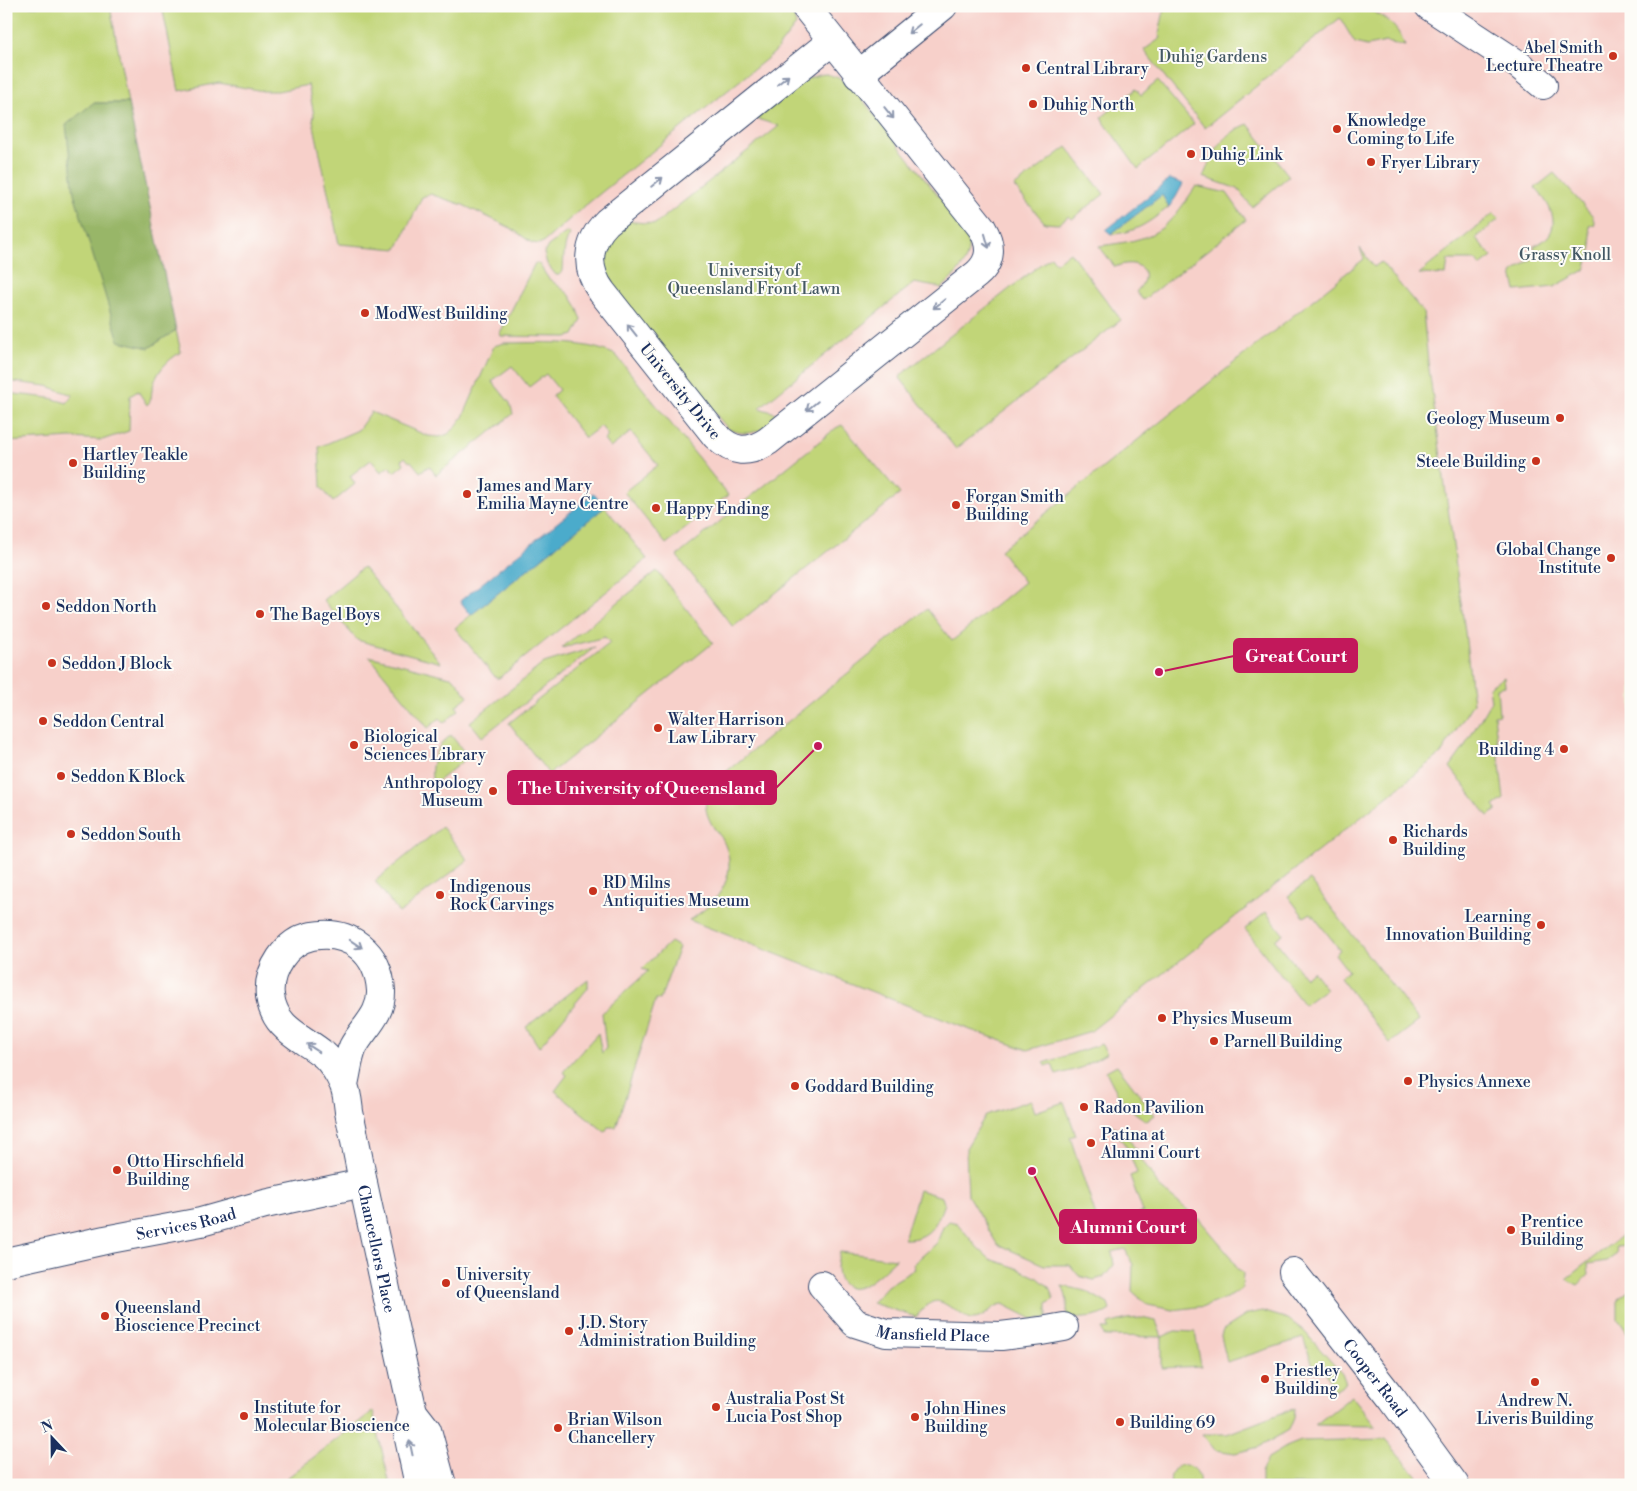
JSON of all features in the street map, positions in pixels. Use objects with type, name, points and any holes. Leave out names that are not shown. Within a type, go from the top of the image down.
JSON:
[{"type":"street","name":"University Drive","points":[[805,6],[982,228],[989,244],[989,257],[977,274],[768,441],[750,449],[741,450],[723,443],[716,436],[602,292],[596,283],[591,269],[590,249],[596,236],[607,222],[832,41]]},
{"type":"street","points":[[858,74],[943,6]]},
{"type":"street","points":[[1429,6],[1519,65],[1544,85]]},
{"type":"street","name":"Chancellors Place","points":[[344,1084],[353,1048],[378,1009],[381,997],[380,978],[374,962],[362,948],[346,938],[328,934],[310,936],[298,942],[284,953],[277,962],[271,979],[270,996],[276,1015],[288,1031],[326,1056],[344,1084],[363,1183],[413,1412],[408,1434],[419,1485]]},
{"type":"street","name":"Services Road","points":[[6,1262],[105,1240],[201,1222],[265,1204],[363,1183]]},
{"type":"street","name":"Cooper Road","points":[[1293,1272],[1393,1400],[1456,1485]]},
{"type":"street","name":"Mansfield Place","points":[[822,1285],[855,1322],[886,1333],[1002,1336],[1064,1327]]},
{"type":"street","name":"Chancellors Place","points":[[413,1412],[427,1430],[442,1485]]},
{"type":"shaded area","points":[[6,6],[1631,6],[1631,1485],[6,1485]]},
{"type":"green space","points":[[6,6],[110,6],[128,103],[93,103],[149,348],[176,330],[181,352],[166,363],[159,372],[152,390],[151,400],[147,405],[138,391],[130,396],[129,431],[102,440],[71,438],[6,442],[6,393],[50,398],[67,403],[73,395],[47,386],[6,381]]},
{"type":"green space","points":[[162,6],[788,6],[792,11],[796,25],[774,53],[581,209],[545,241],[539,244],[532,243],[511,228],[463,205],[430,194],[422,197],[397,249],[339,244],[313,121],[314,115],[308,85],[278,91],[263,91],[219,83],[179,91]]},
{"type":"green space","name":"Duhig Gardens","points":[[1165,6],[1364,6],[1394,26],[1405,46],[1386,42],[1367,46],[1355,43],[1340,18],[1205,128],[1144,50],[1161,38],[1159,34]]},
{"type":"green space","name":"University of Queensland Front Lawn","points":[[826,74],[841,79],[854,89],[964,228],[968,247],[967,255],[965,262],[942,288],[914,283],[759,408],[782,415],[757,431],[751,433],[736,432],[728,429],[617,296],[601,265],[602,248],[626,221],[655,224],[779,126],[754,118],[797,84]]},
{"type":"green space","points":[[1158,81],[1194,124],[1138,169],[1101,118],[1136,89],[1141,95]]},
{"type":"green space","points":[[93,103],[128,103],[176,330],[149,348],[119,341],[74,193],[66,125]]},
{"type":"green space","points":[[1248,124],[1289,176],[1252,207],[1238,189],[1203,177],[1215,152],[1225,139],[1231,133]]},
{"type":"green space","points":[[1067,147],[1104,194],[1072,219],[1069,216],[1058,224],[1045,223],[1014,187]]},
{"type":"green space","name":"Grassy Knoll","points":[[1554,173],[1592,215],[1595,224],[1589,226],[1592,247],[1585,270],[1554,287],[1516,291],[1512,273],[1536,256],[1534,246],[1544,241],[1553,227],[1551,211],[1535,188]]},
{"type":"green space","points":[[1196,186],[1227,193],[1246,220],[1143,300],[1136,292],[1144,278],[1144,272],[1141,268],[1130,264],[1115,267],[1099,246],[1134,240],[1157,231],[1176,214]]},
{"type":"green space","points":[[1162,195],[1169,207],[1149,222],[1135,229],[1111,234]]},
{"type":"green space","points":[[1494,213],[1499,219],[1476,238],[1492,257],[1480,266],[1476,260],[1448,260],[1446,275],[1419,274]]},
{"type":"green space","points":[[567,232],[570,234],[565,248],[563,271],[556,275],[547,264],[544,253],[548,246]]},
{"type":"green space","points":[[1360,248],[1374,267],[1381,262],[1423,312],[1473,703],[1441,754],[1091,1031],[1028,1050],[965,1028],[689,920],[710,905],[724,885],[728,874],[727,850],[707,812],[706,801],[711,784],[927,609],[952,641],[1024,582],[1000,550],[1364,259]]},
{"type":"green space","points":[[1070,252],[1121,320],[956,449],[900,378],[902,374],[1051,256],[1056,263]]},
{"type":"green space","points":[[535,263],[539,264],[548,278],[569,294],[577,307],[582,320],[574,335],[567,337],[501,336],[500,333]]},
{"type":"green space","points":[[504,343],[575,344],[589,346],[616,355],[728,495],[666,544],[624,492],[658,465],[631,432],[610,448],[604,440],[608,436],[601,426],[585,438],[552,396],[559,390],[546,374],[529,387],[512,366],[492,381],[510,403],[513,414],[436,475],[429,466],[420,472],[405,457],[402,460],[404,464],[394,472],[389,466],[381,472],[371,460],[350,476],[355,484],[333,502],[321,487],[319,447],[358,430],[371,412],[428,436],[440,437],[448,434],[463,417],[494,346]]},
{"type":"green space","points":[[842,425],[900,494],[733,627],[677,556]]},
{"type":"green space","points":[[605,507],[647,559],[499,678],[496,678],[455,628]]},
{"type":"green space","points":[[363,567],[441,663],[357,640],[323,600]]},
{"type":"green space","points":[[657,571],[713,643],[549,774],[509,723],[610,643],[605,637],[561,648]]},
{"type":"green space","points":[[595,647],[482,737],[470,722],[544,663]]},
{"type":"green space","points":[[369,656],[454,678],[468,696],[456,706],[459,710],[444,723],[440,718],[428,728]]},
{"type":"green space","points":[[1504,677],[1505,686],[1497,688],[1499,714],[1494,715],[1504,799],[1494,806],[1497,810],[1488,816],[1450,767],[1463,749],[1491,701],[1489,687]]},
{"type":"green space","points":[[451,735],[468,757],[434,784],[432,769],[434,757],[442,743]]},
{"type":"green space","points":[[442,827],[468,860],[399,913],[375,881]]},
{"type":"green space","points":[[1310,880],[1419,1021],[1390,1043],[1340,978],[1348,971],[1335,954],[1340,950],[1311,913],[1304,917],[1288,896]]},
{"type":"green space","points":[[1266,912],[1283,934],[1275,940],[1305,977],[1312,971],[1326,989],[1304,1005],[1245,929]]},
{"type":"green space","points":[[670,942],[679,947],[660,1000],[656,999],[616,1127],[608,1127],[605,1132],[555,1091],[567,1075],[563,1072],[598,1033],[602,1053],[606,1048],[602,1013],[648,971],[642,969]]},
{"type":"green space","points":[[588,979],[588,988],[539,1047],[526,1027]]},
{"type":"green space","points":[[1101,1044],[1107,1053],[1081,1068],[1056,1075],[1052,1064],[1046,1066],[1044,1063]]},
{"type":"green space","points":[[1117,1065],[1155,1115],[1147,1121],[1127,1106],[1114,1087],[1106,1071]]},
{"type":"green space","points":[[1031,1100],[1035,1112],[1064,1102],[1076,1135],[1070,1137],[1100,1229],[1143,1212],[1130,1176],[1137,1173],[1128,1149],[1110,1124],[1129,1139],[1160,1188],[1199,1219],[1229,1254],[1238,1270],[1243,1273],[1242,1289],[1231,1296],[1206,1306],[1173,1310],[1148,1305],[1132,1291],[1133,1265],[1125,1249],[1112,1252],[1114,1265],[1104,1277],[1094,1280],[1079,1276],[1070,1265],[1044,1265],[997,1244],[968,1196],[966,1148],[986,1115]]},
{"type":"green space","points":[[919,1190],[942,1197],[944,1203],[931,1230],[920,1237],[904,1239]]},
{"type":"green space","points":[[949,1221],[957,1223],[990,1259],[1038,1278],[1048,1286],[1054,1299],[1047,1304],[1047,1318],[1032,1319],[1003,1304],[977,1319],[972,1319],[937,1301],[928,1304],[916,1317],[872,1303],[887,1286],[915,1269],[913,1264],[937,1243],[943,1227]]},
{"type":"green space","points":[[1631,1228],[1631,1243],[1627,1246],[1616,1247],[1617,1254],[1607,1261],[1588,1264],[1589,1275],[1578,1285],[1566,1279]]},
{"type":"green space","points":[[840,1252],[896,1259],[870,1282],[854,1288],[847,1287],[839,1278],[837,1267]]},
{"type":"green space","points":[[1062,1286],[1086,1291],[1108,1304],[1110,1310],[1095,1317],[1066,1319],[1067,1302]]},
{"type":"green space","points":[[1631,1289],[1631,1338],[1618,1319],[1618,1299]]},
{"type":"green space","points":[[1262,1311],[1288,1319],[1304,1331],[1343,1375],[1345,1382],[1341,1387],[1334,1391],[1322,1362],[1313,1365],[1303,1338],[1227,1362],[1221,1336],[1223,1330],[1248,1314]]},
{"type":"green space","points":[[1141,1318],[1156,1321],[1162,1337],[1104,1336],[1102,1329],[1109,1329],[1108,1324],[1127,1319]]},
{"type":"green space","points":[[1175,1331],[1195,1332],[1201,1366],[1162,1368],[1162,1337]]},
{"type":"green space","points":[[1352,1396],[1376,1426],[1315,1425]]},
{"type":"green space","points":[[1295,1408],[1294,1418],[1289,1430],[1259,1447],[1235,1453],[1215,1450],[1202,1434],[1227,1434]]},
{"type":"green space","points":[[373,1411],[390,1485],[278,1485]]},
{"type":"green space","points":[[1385,1439],[1425,1485],[1261,1485],[1261,1472],[1268,1458],[1286,1447],[1301,1441]]},
{"type":"green space","points":[[1180,1465],[1192,1467],[1195,1470],[1199,1476],[1199,1485],[1171,1485],[1172,1473]]},
{"type":"water","points":[[1170,179],[1183,184],[1169,207],[1162,195],[1111,234],[1106,230]]},
{"type":"water","points":[[594,493],[605,507],[471,615],[460,601]]},
{"type":"place","name":"Abel Smith Lecture Theatre","points":[[1613,56]]},
{"type":"place","name":"Central Library","points":[[1026,68]]},
{"type":"place","name":"Duhig North","points":[[1033,104]]},
{"type":"place","name":"Knowledge Coming to Life","points":[[1337,129]]},
{"type":"place","name":"Duhig Link","points":[[1191,154]]},
{"type":"place","name":"Fryer Library","points":[[1371,162]]},
{"type":"place","name":"ModWest Building","points":[[365,313]]},
{"type":"place","name":"Geology Museum","points":[[1560,418]]},
{"type":"place","name":"Steele Building","points":[[1536,461]]},
{"type":"place","name":"Hartley Teakle Building","points":[[73,463]]},
{"type":"place","name":"James and Mary Emilia Mayne Centre","points":[[467,494]]},
{"type":"place","name":"Forgan Smith Building","points":[[956,505]]},
{"type":"place","name":"Happy Ending","points":[[656,508]]},
{"type":"place","name":"Global Change Institute","points":[[1611,558]]},
{"type":"place","name":"Seddon North","points":[[46,606]]},
{"type":"place","name":"The Bagel Boys","points":[[260,614]]},
{"type":"place","name":"Seddon J Block","points":[[52,663]]},
{"type":"place","name":"Great Court","points":[[1159,672]]},
{"type":"place","name":"Seddon Central","points":[[43,721]]},
{"type":"place","name":"Walter Harrison Law Library","points":[[658,728]]},
{"type":"place","name":"Biological Sciences Library","points":[[354,745]]},
{"type":"place","name":"The University of Queensland","points":[[818,746]]},
{"type":"place","name":"Building 4","points":[[1564,749]]},
{"type":"place","name":"Seddon K Block","points":[[61,776]]},
{"type":"place","name":"Anthropology Museum","points":[[493,791]]},
{"type":"place","name":"Seddon South","points":[[71,834]]},
{"type":"place","name":"Richards Building","points":[[1393,840]]},
{"type":"place","name":"RD Milns Antiquities Museum","points":[[593,891]]},
{"type":"place","name":"Indigenous Rock Carvings","points":[[440,895]]},
{"type":"place","name":"Learning Innovation Building","points":[[1541,925]]},
{"type":"place","name":"Physics Museum","points":[[1162,1018]]},
{"type":"place","name":"Parnell Building","points":[[1214,1041]]},
{"type":"place","name":"Physics Annexe","points":[[1408,1081]]},
{"type":"place","name":"Goddard Building","points":[[795,1086]]},
{"type":"place","name":"Radon Pavilion","points":[[1084,1107]]},
{"type":"place","name":"Patina at Alumni Court","points":[[1091,1143]]},
{"type":"place","name":"Otto Hirschfield Building","points":[[117,1170]]},
{"type":"place","name":"Alumni Court","points":[[1032,1171]]},
{"type":"place","name":"Prentice Building","points":[[1511,1230]]},
{"type":"place","name":"University of Queensland","points":[[446,1283]]},
{"type":"place","name":"Queensland Bioscience Precinct","points":[[105,1316]]},
{"type":"place","name":"J.D. Story Administration Building","points":[[569,1331]]},
{"type":"place","name":"Priestley Building","points":[[1265,1379]]},
{"type":"place","name":"Andrew N. Liveris Building","points":[[1535,1382]]},
{"type":"place","name":"Australia Post St Lucia Post Shop","points":[[716,1407]]},
{"type":"place","name":"Institute for Molecular Bioscience","points":[[244,1416]]},
{"type":"place","name":"John Hines Building","points":[[915,1417]]},
{"type":"place","name":"Building 69","points":[[1120,1422]]},
{"type":"place","name":"Brian Wilson Chancellery","points":[[558,1428]]}]
